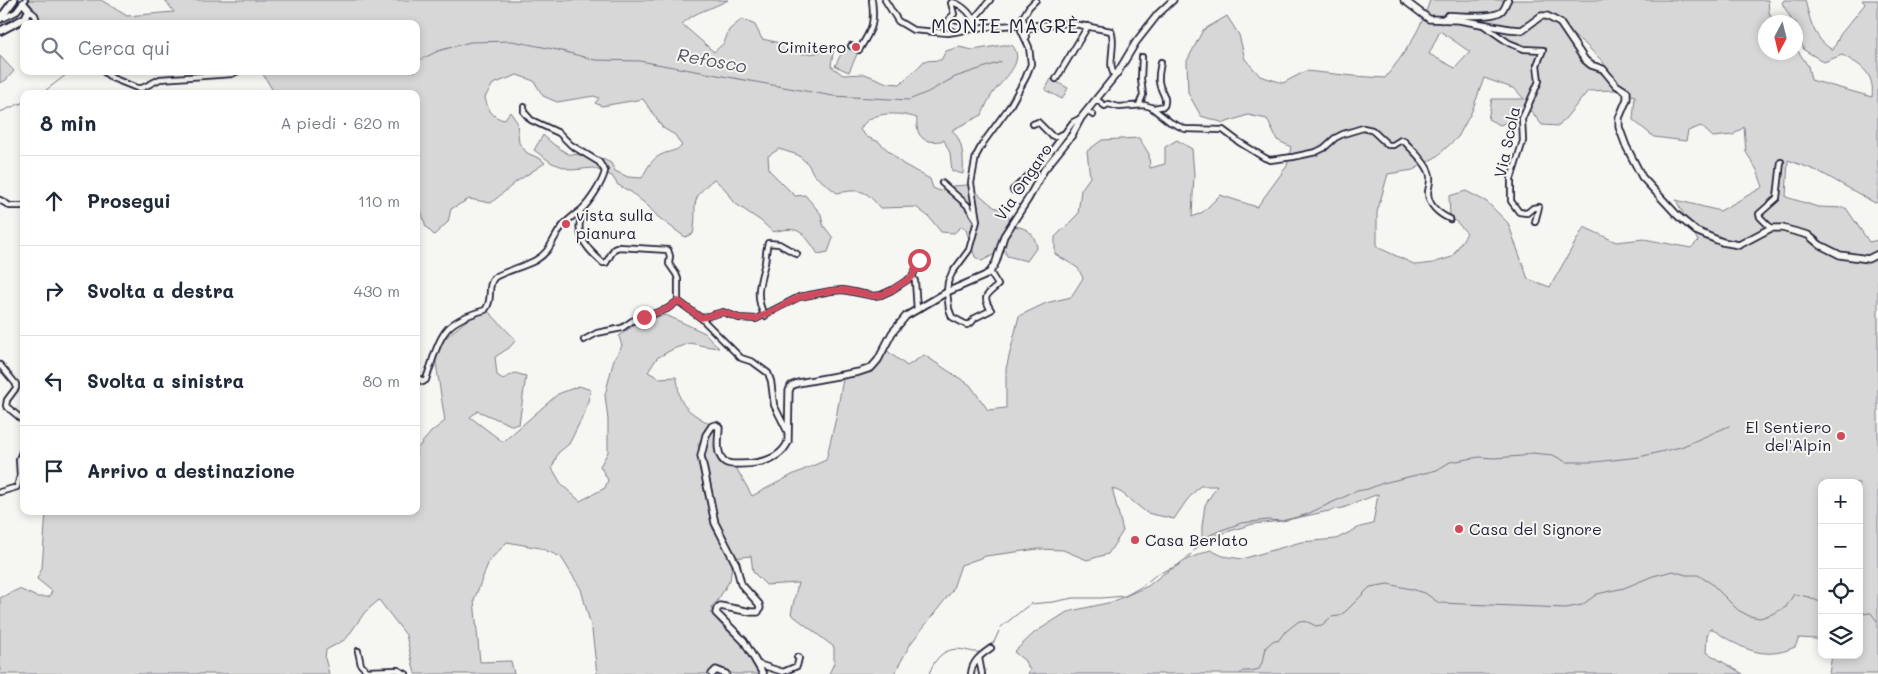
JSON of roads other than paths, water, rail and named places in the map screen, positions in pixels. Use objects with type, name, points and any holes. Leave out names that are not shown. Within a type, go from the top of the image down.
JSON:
[{"type":"highway","points":[[2,17],[14,0]]},
{"type":"highway","points":[[21,20],[25,18],[29,10],[24,2]]},
{"type":"highway","points":[[0,31],[20,21]]},
{"type":"main road","name":"Via Ongaro","points":[[990,272],[996,262],[1004,236],[1044,170],[1072,135],[1081,118],[1115,76],[1136,42],[1158,14],[1173,0]]},
{"type":"main road","points":[[1404,0],[1425,18],[1459,20],[1522,30],[1541,16],[1547,16],[1560,24],[1585,60],[1591,65],[1602,69],[1616,85],[1627,92],[1627,99],[1619,118],[1619,127],[1635,166],[1652,189],[1696,231],[1722,242],[1739,245],[1772,228],[1798,232],[1833,252],[1847,257],[1868,259],[1878,254]]},
{"type":"main road","points":[[763,674],[744,641],[716,613],[717,608],[720,606],[751,612],[758,612],[760,608],[759,604],[741,584],[736,564],[714,522],[703,472],[702,456],[706,435],[712,426],[716,425],[719,427],[718,448],[726,462],[749,464],[766,460],[785,448],[788,442],[789,391],[791,386],[872,368],[896,327],[906,316],[947,292],[990,272]]},
{"type":"main road","points":[[712,674],[716,670],[726,674]]},
{"type":"street","points":[[852,46],[859,50],[872,29],[874,19],[872,0]]},
{"type":"street","points":[[885,0],[898,21],[914,30],[948,33],[1011,24],[1031,26]]},
{"type":"street","points":[[974,19],[990,0]]},
{"type":"street","points":[[1021,24],[1036,0]]},
{"type":"street","points":[[1442,20],[1448,15],[1498,13],[1503,9],[1508,0]]},
{"type":"street","points":[[2,17],[16,12],[24,2]]},
{"type":"street","points":[[952,2],[956,2],[974,19],[975,28],[949,24],[948,21],[954,14],[952,2]]},
{"type":"street","points":[[29,10],[35,15],[37,20]]},
{"type":"street","points":[[1021,24],[1031,26],[1069,23],[1111,31],[1114,44],[1112,71],[1115,76]]},
{"type":"street","points":[[947,292],[948,282],[952,273],[969,250],[977,221],[971,183],[976,156],[1010,106],[1025,80],[1031,64],[1029,47],[1021,24]]},
{"type":"street","name":"Via Scola","points":[[1482,25],[1509,43],[1524,49],[1541,49],[1543,51],[1537,65],[1539,82],[1522,119],[1523,141],[1513,169],[1510,187],[1512,203],[1519,212],[1527,213],[1539,207],[1535,222]]},
{"type":"street","points":[[1028,41],[1025,31],[1032,28],[1031,26]]},
{"type":"street","points":[[1056,80],[1088,26]]},
{"type":"street","points":[[1139,105],[1143,95],[1141,79],[1142,57]]},
{"type":"street","points":[[1154,108],[1164,106],[1166,97],[1159,85],[1161,62]]},
{"type":"street","points":[[108,75],[137,88],[142,88],[160,79],[218,75]]},
{"type":"street","points":[[1096,100],[1105,106],[1108,104],[1119,107],[1144,105],[1154,108],[1170,122],[1186,130],[1223,130],[1238,142],[1270,160],[1316,152],[1343,134],[1363,128],[1372,130],[1388,145],[1393,145],[1401,140],[1404,141],[1429,172],[1431,177],[1428,195],[1434,208],[1450,219]]},
{"type":"street","points":[[420,379],[423,382],[426,380],[437,343],[450,325],[488,308],[491,298],[491,285],[499,275],[528,264],[546,253],[562,227],[576,212],[580,211],[599,186],[606,171],[599,162],[571,145],[559,133],[531,120],[524,112],[524,107]]},
{"type":"street","points":[[1088,111],[1093,116]]},
{"type":"street","points":[[1013,190],[1044,161],[1073,122],[1081,118]]},
{"type":"street","points":[[1033,124],[1038,122],[1050,135],[1055,137],[1064,133]]},
{"type":"street","points":[[1772,228],[1759,216],[1777,198],[1781,162]]},
{"type":"street","points":[[942,182],[967,205],[977,221]]},
{"type":"street","points":[[0,200],[10,206],[20,206]]},
{"type":"street","points":[[580,211],[581,236],[589,249],[603,263],[606,263],[614,249],[619,247],[668,250],[670,256],[669,264],[678,279],[678,301]]},
{"type":"street","points":[[765,316],[758,296],[760,277],[768,243],[779,244],[797,254]]},
{"type":"street","points":[[701,318],[723,312],[739,318],[756,319],[765,316],[789,301],[822,292],[844,290],[874,296],[881,295],[912,277],[921,258]]},
{"type":"street","name":"Via Ongaro","points":[[947,292],[950,315],[967,325],[975,318],[991,310],[986,303],[986,299],[988,292],[998,285],[990,272]]},
{"type":"street","points":[[912,277],[915,282],[917,310]]},
{"type":"street","points":[[678,301],[701,318],[741,358],[753,362],[768,373],[776,411],[789,434]]},
{"type":"street","points":[[584,340],[597,333],[622,328],[632,321],[667,309],[678,301]]},
{"type":"street","points":[[0,365],[16,384],[16,388],[7,400],[6,406],[20,418]]},
{"type":"street","points":[[0,492],[17,487],[20,476],[20,457]]},
{"type":"street","points":[[972,674],[973,665],[980,655],[991,648]]},
{"type":"street","points":[[358,651],[361,665],[367,671],[398,670],[406,674]]},
{"type":"street","points":[[758,664],[783,672],[797,666],[799,658],[797,657]]},
{"type":"street","points":[[979,658],[982,674]]},
{"type":"waterway","name":"Refosco","points":[[420,60],[438,51],[470,42],[512,41],[595,60],[640,61],[833,96],[909,100],[955,77],[1001,62]]},
{"type":"waterway","name":"Refosco","points":[[46,90],[66,75]]},
{"type":"waterway","name":"Refosco","points":[[0,112],[20,104]]},
{"type":"waterway","points":[[1194,551],[1208,536],[1241,523],[1268,520],[1282,521],[1305,515],[1357,491],[1437,470],[1450,462],[1480,457],[1522,456],[1532,453],[1553,455],[1566,462],[1595,462],[1639,457],[1681,447],[1729,426]]},
{"type":"waterway","points":[[1001,627],[1030,604],[1073,598],[1125,596],[1141,587],[1157,574],[1177,566],[1191,554]]},
{"type":"waterway","points":[[1240,674],[1243,671],[1259,669],[1266,647],[1274,640],[1278,641],[1284,633],[1299,621],[1308,622],[1316,626],[1322,625],[1331,617],[1339,616],[1346,611],[1370,587],[1388,584],[1425,593],[1439,603],[1566,608],[1582,605],[1597,594],[1624,588],[1653,576],[1673,571],[1686,575],[1698,575],[1712,584],[1738,610],[1749,616],[1760,618],[1772,614],[1786,607],[1794,594],[1818,601]]},
{"type":"waterway","points":[[1863,614],[1871,613],[1877,621]]},
{"type":"waterway","points":[[929,674],[934,663],[942,654],[958,649],[981,652],[994,642],[999,631]]},
{"type":"place","name":"Cimitero","points":[[856,47]]},
{"type":"place","name":"vista sulla pianura","points":[[566,224]]},
{"type":"place","name":"El Sentiero del'Alpin","points":[[1841,436]]},
{"type":"place","name":"Casa del Signore","points":[[1459,529]]},
{"type":"place","name":"Casa Berlato","points":[[1135,540]]},
{"type":"district","name":"MONTE MAGRÈ","points":[[1005,26]]}]
